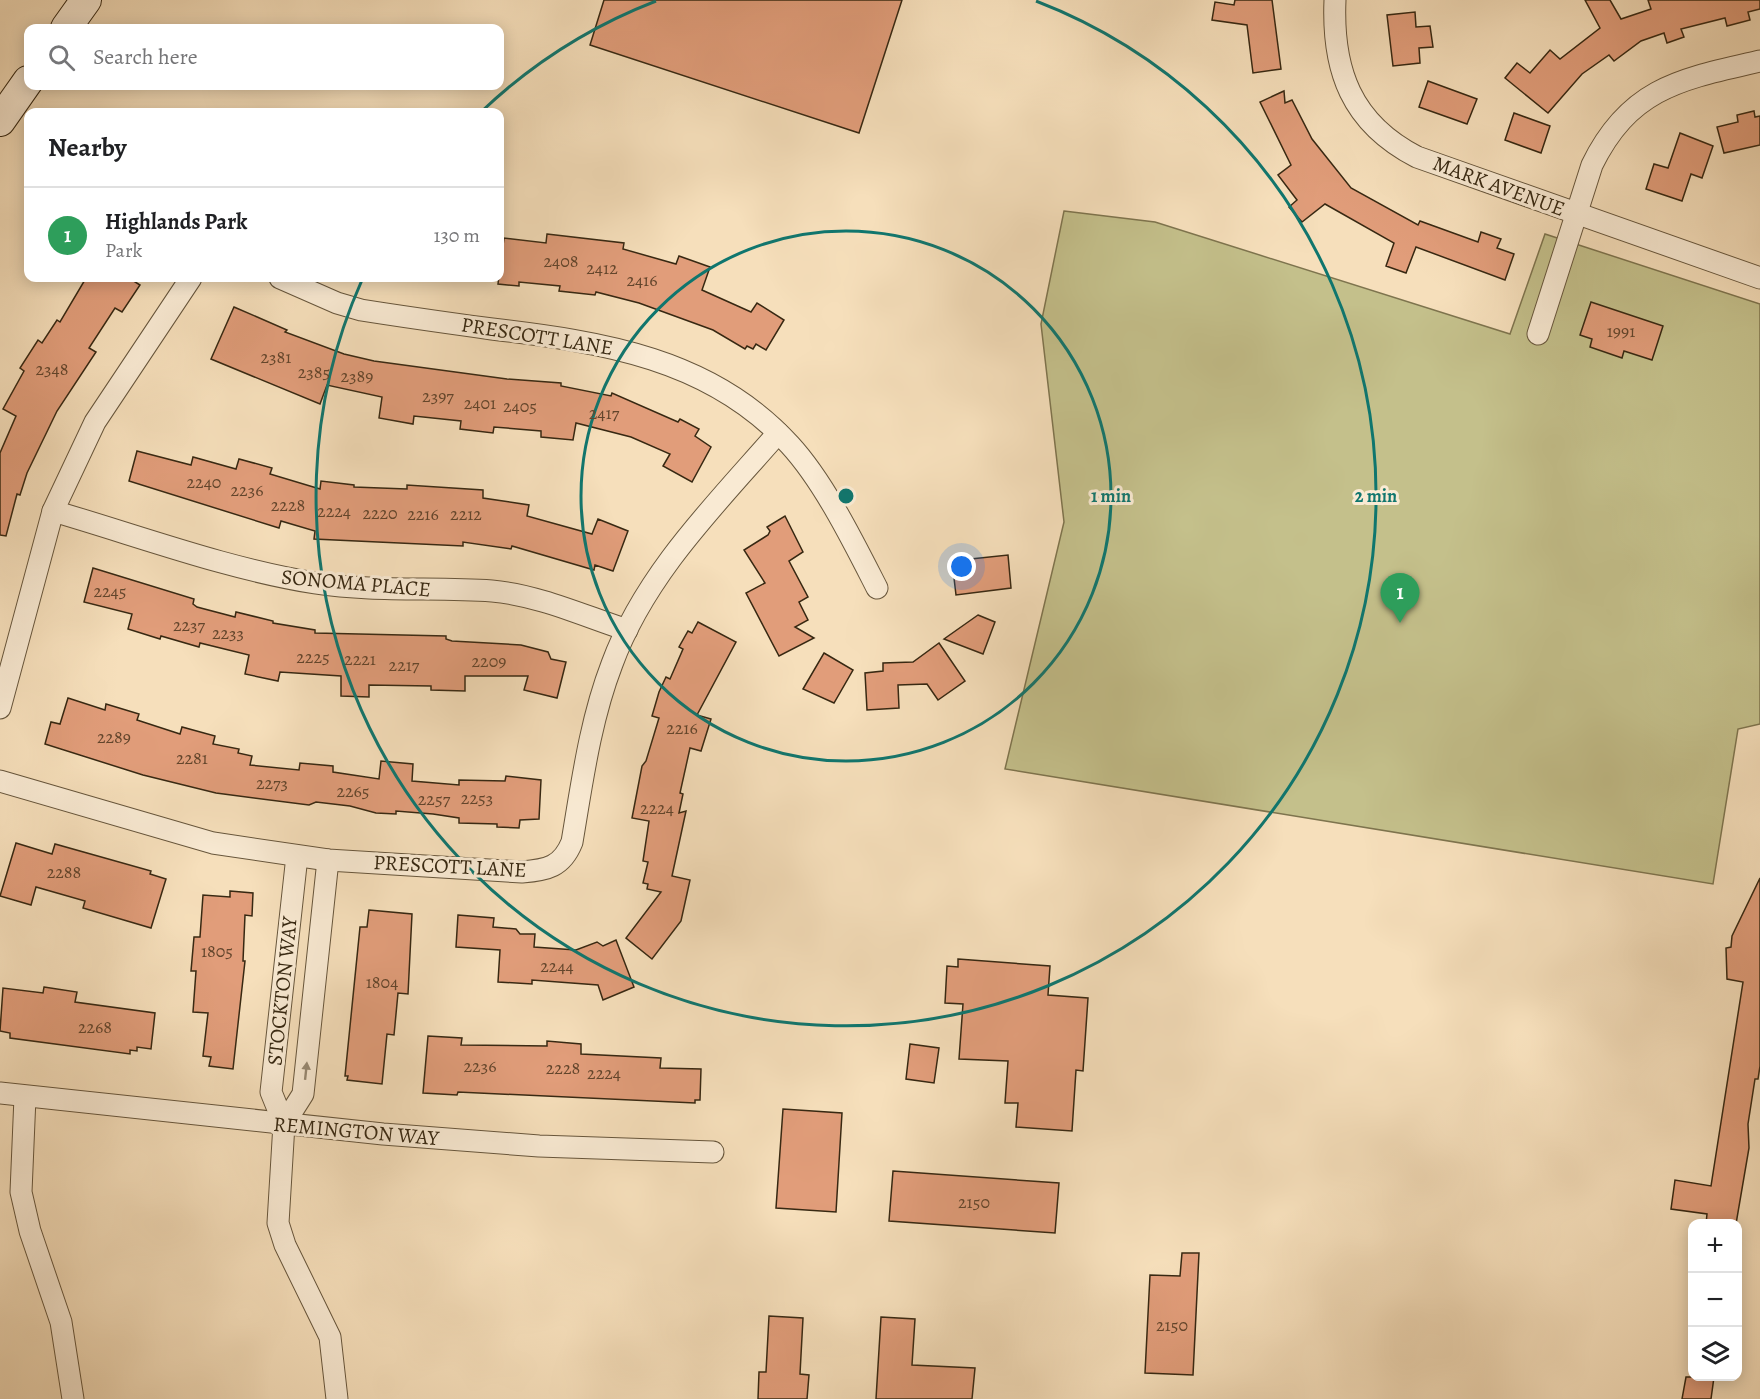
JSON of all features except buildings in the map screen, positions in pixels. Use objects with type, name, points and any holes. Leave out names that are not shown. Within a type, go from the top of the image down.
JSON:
[{"type":"main road","points":[[69,24],[87,0]]},
{"type":"main road","points":[[0,121],[24,87]]},
{"type":"street","name":"MARK AVENUE","points":[[1335,0],[1334,33],[1338,62],[1347,87],[1361,112],[1380,133],[1397,147],[1417,157],[1760,278]]},
{"type":"street","points":[[1538,334],[1592,165],[1605,139],[1642,100],[1675,83],[1760,61]]},
{"type":"street","points":[[0,708],[53,511],[95,422],[188,282]]},
{"type":"street","name":"PRESCOTT LANE","points":[[289,282],[337,303],[362,310],[615,347],[662,362],[704,381],[742,403],[791,446],[855,544],[877,588]]},
{"type":"street","name":"PRESCOTT LANE","points":[[0,781],[189,838],[297,856],[522,872],[542,871],[555,866],[564,859],[572,842],[601,697],[627,630],[644,598],[670,559],[778,433]]},
{"type":"street","name":"SONOMA PLACE","points":[[53,511],[275,576],[319,584],[494,591],[528,598],[627,630]]},
{"type":"street","name":"STOCKTON WAY","points":[[297,856],[271,1092],[284,1124],[279,1223],[285,1245],[330,1337],[337,1399]]},
{"type":"street","name":"STOCKTON WAY","points":[[284,1124],[303,1095],[328,860]]},
{"type":"street","name":"REMINGTON WAY","points":[[0,1093],[284,1124],[540,1146],[713,1152]]},
{"type":"street","points":[[25,1097],[21,1192],[30,1231],[61,1322],[73,1399]]},
{"type":"shaded area","points":[[1064,211],[1155,222],[1510,334],[1545,234],[1760,304],[1760,724],[1738,729],[1713,884],[1005,769],[1064,522],[1041,324]]},
{"type":"place","name":"Highlands Park","points":[[1400,623]]}]
